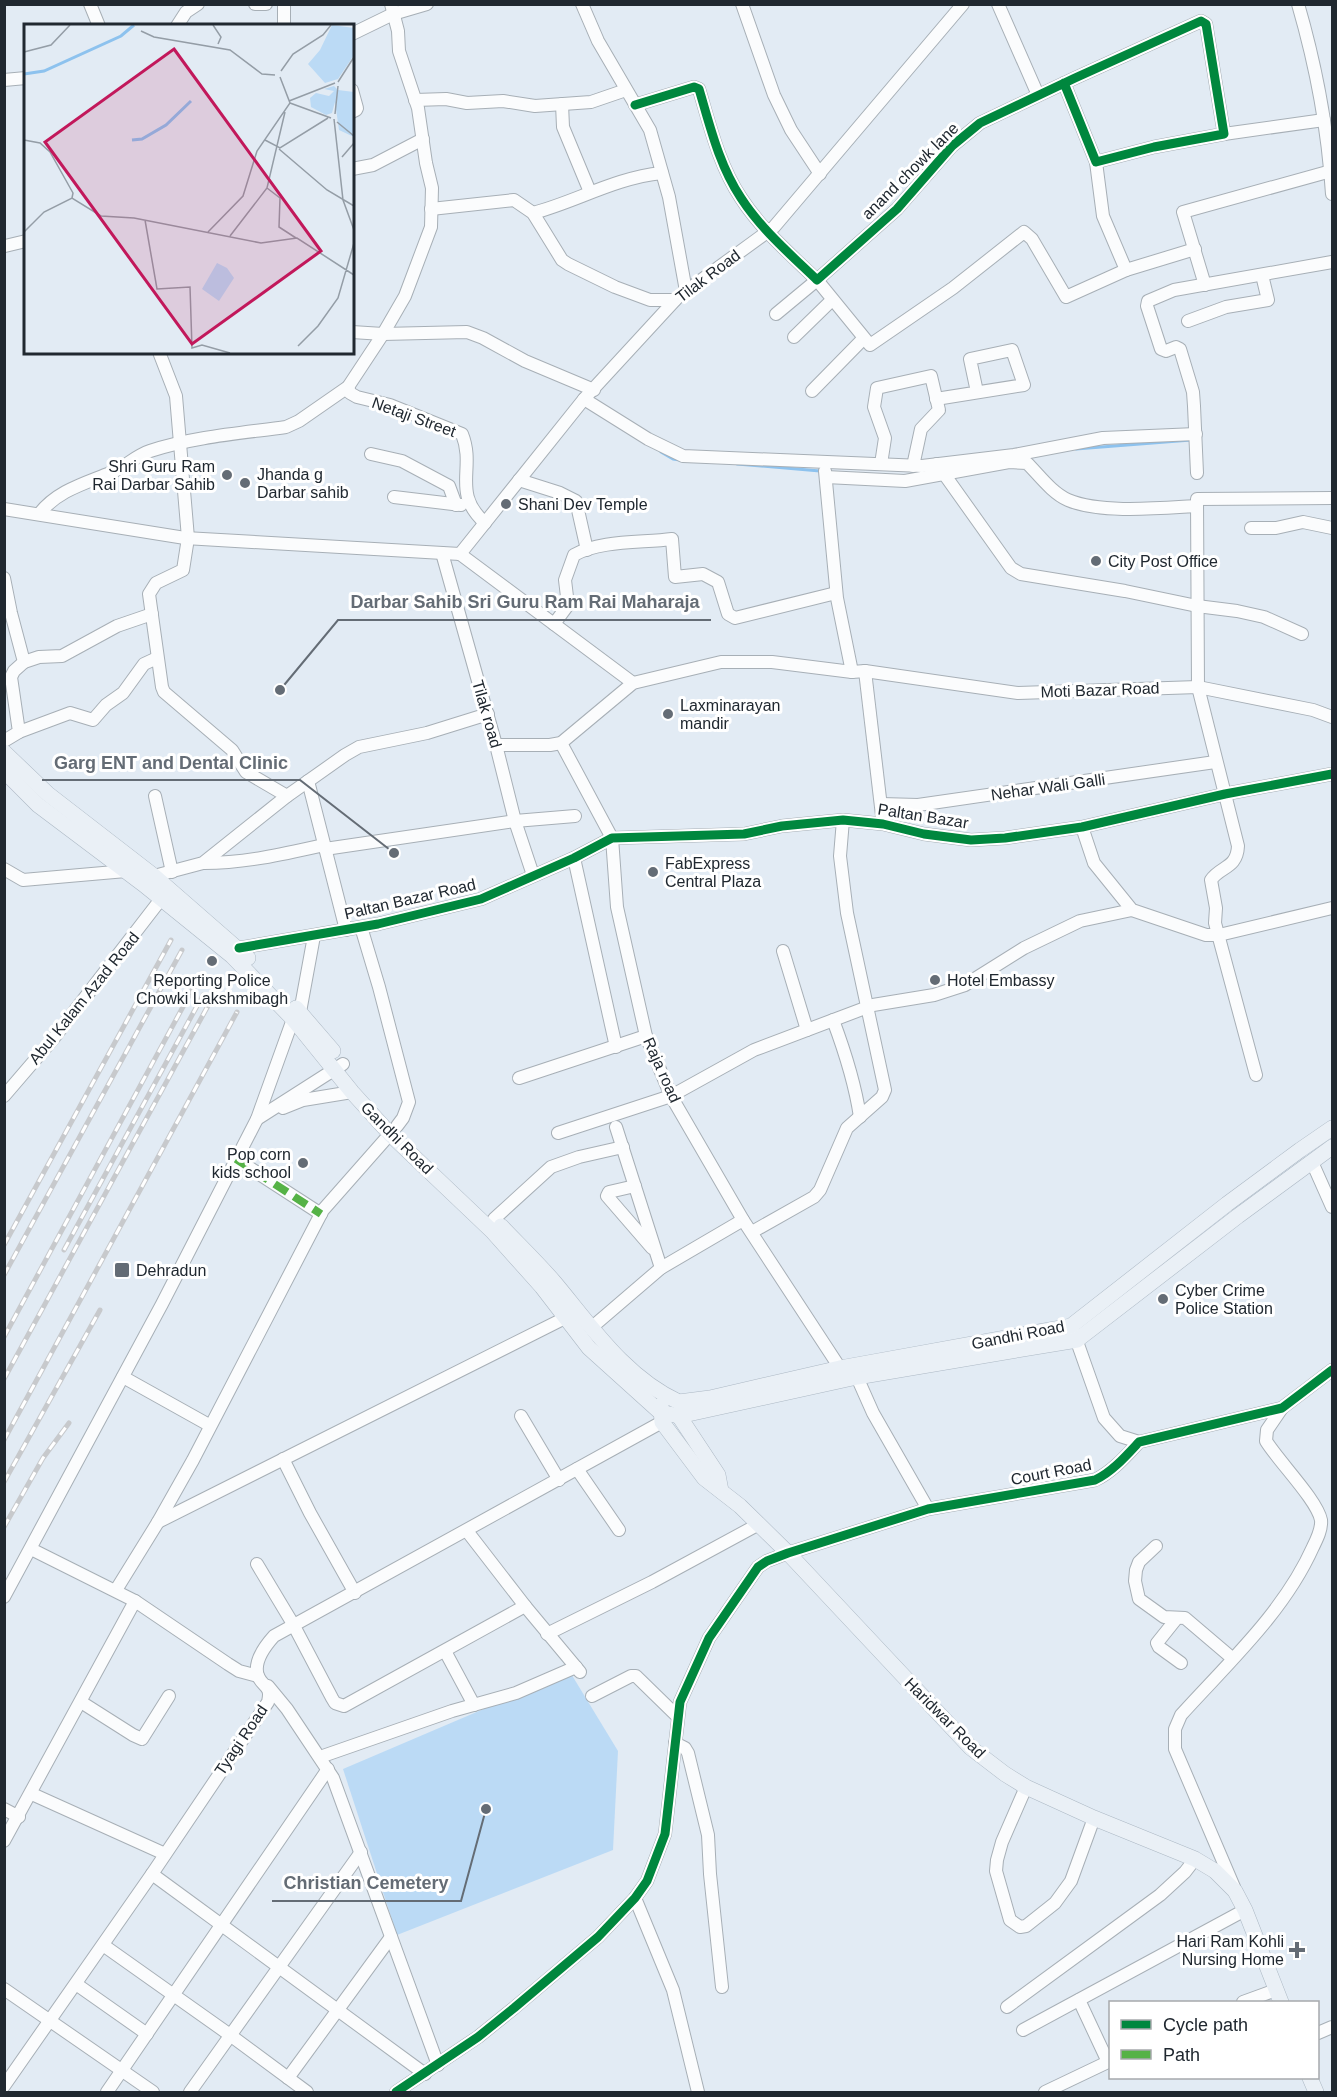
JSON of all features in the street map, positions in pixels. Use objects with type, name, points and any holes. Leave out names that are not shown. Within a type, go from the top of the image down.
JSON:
[{"type":"main road","points":[[4,752],[48,795],[131,867]]},
{"type":"main road","points":[[4,771],[38,805],[131,867]]},
{"type":"main road","name":"Gandhi Road","points":[[131,867],[154,876],[239,948],[393,1130],[492,1231],[542,1287],[588,1348],[661,1417]]},
{"type":"main road","name":"Gandhi Road","points":[[131,867],[161,899],[232,956],[297,1015]]},
{"type":"main road","name":"Gandhi Road","points":[[338,1067],[352,1092],[494,1219],[553,1280],[591,1328],[630,1370],[679,1409],[857,1377],[1074,1333],[1332,1148]]},
{"type":"main road","name":"Gandhi Road","points":[[679,1409],[710,1398],[840,1368],[1074,1333],[1227,1204],[1332,1128]]},
{"type":"main road","points":[[662,1395],[661,1417],[679,1409]]},
{"type":"main road","name":"Haridwar Road","points":[[679,1409],[718,1475],[721,1491]]},
{"type":"main road","name":"Haridwar Road","points":[[661,1417],[704,1478],[740,1506],[788,1553],[970,1748],[1005,1774],[1026,1786],[1094,1818],[1195,1858],[1215,1871],[1235,1891],[1245,1910],[1278,1996]]},
{"type":"street","points":[[178,24],[186,12],[198,4]]},
{"type":"street","points":[[255,4],[266,4]]},
{"type":"street","points":[[284,4],[284,24]]},
{"type":"street","points":[[354,33],[392,9],[427,4]]},
{"type":"street","points":[[582,4],[598,42],[650,130],[669,197],[686,291]]},
{"type":"street","points":[[742,4],[774,95],[791,130],[820,174]]},
{"type":"street","name":"Tilak Road","points":[[460,554],[584,399],[675,300],[774,227],[963,4]]},
{"type":"street","points":[[998,4],[1038,95]]},
{"type":"street","points":[[1298,4],[1330,143],[1332,194]]},
{"type":"street","points":[[91,5],[98,24]]},
{"type":"street","points":[[39,514],[48,503],[65,491],[117,471],[148,452],[179,443],[286,427],[299,421],[348,387],[405,296],[431,228],[432,188],[418,108],[399,51],[398,31],[392,9]]},
{"type":"street","name":"anand chowk lane","points":[[776,314],[897,209],[952,146],[980,123],[1064,83],[1204,22],[1224,134]]},
{"type":"street","points":[[4,80],[24,78]]},
{"type":"street","points":[[1064,83],[1096,162],[1103,216],[1126,270]]},
{"type":"street","points":[[635,105],[694,87],[699,89],[717,150],[740,197],[767,232],[817,280],[870,345],[953,288],[1024,232],[1032,239],[1066,297],[1126,270],[1195,249]]},
{"type":"street","points":[[415,100],[446,99],[467,103],[503,101],[535,106],[591,102],[626,90]]},
{"type":"street","points":[[354,97],[357,108],[354,111]]},
{"type":"street","points":[[562,104],[563,127],[590,192]]},
{"type":"street","points":[[1096,162],[1154,147],[1224,134],[1324,120]]},
{"type":"street","points":[[354,170],[373,165],[423,139]]},
{"type":"street","points":[[1205,285],[1183,215],[1185,211],[1331,171]]},
{"type":"street","points":[[533,213],[638,176],[662,173]]},
{"type":"street","points":[[431,209],[514,200],[533,213],[562,260],[568,264],[615,287],[650,300],[675,300]]},
{"type":"street","points":[[5,246],[24,241]]},
{"type":"street","points":[[5,246],[24,247]]},
{"type":"street","points":[[1197,473],[1192,392],[1180,349],[1176,347],[1166,351],[1161,348],[1147,306],[1148,301],[1174,290],[1332,262]]},
{"type":"street","points":[[1188,321],[1226,307],[1268,300],[1262,274]]},
{"type":"street","points":[[794,337],[832,300]]},
{"type":"street","points":[[354,325],[385,331]]},
{"type":"street","points":[[354,332],[459,331],[483,338],[525,361],[596,387]]},
{"type":"street","points":[[812,391],[863,339]]},
{"type":"street","points":[[936,399],[1024,385],[1012,350],[970,358],[978,392]]},
{"type":"street","points":[[160,354],[176,396],[188,538],[183,570],[160,579],[149,594],[162,687],[164,692],[232,750],[246,772],[287,796]]},
{"type":"street","points":[[881,464],[885,438],[874,407],[877,388],[931,376],[939,410],[921,429],[914,466]]},
{"type":"street","name":"Netaji Street","points":[[348,387],[350,393],[357,397],[390,405],[462,434],[467,472],[465,491],[470,506]]},
{"type":"street","points":[[584,399],[648,440],[683,456],[824,461],[940,469],[1009,462],[1027,463],[1050,487],[1068,500],[1096,506],[1132,509],[1197,507]]},
{"type":"street","points":[[826,477],[905,481],[940,469],[1103,438],[1196,434]]},
{"type":"street","points":[[371,454],[402,461],[448,486],[456,505]]},
{"type":"street","points":[[824,461],[836,593],[852,672]]},
{"type":"street","points":[[940,469],[1011,568],[1021,574],[1125,591],[1197,606],[1237,610],[1264,617],[1302,634]]},
{"type":"street","points":[[519,480],[560,493],[576,501],[587,549]]},
{"type":"street","points":[[394,497],[470,506],[485,523]]},
{"type":"street","points":[[1256,1075],[1215,923],[1216,908],[1211,880],[1232,863],[1238,852],[1198,687],[1197,499],[1332,498]]},
{"type":"street","points":[[4,509],[188,538],[460,554],[633,683],[561,743],[496,745]]},
{"type":"street","points":[[1251,528],[1276,528],[1304,522],[1332,528]]},
{"type":"street","points":[[554,624],[567,605],[565,587],[571,558],[577,553],[597,546],[672,538],[675,577],[703,574],[718,582],[728,614],[735,618],[836,593]]},
{"type":"street","name":"Tilak road","points":[[442,553],[488,714],[515,821],[533,875]]},
{"type":"street","points":[[4,578],[24,662]]},
{"type":"street","points":[[19,732],[11,677],[24,662],[39,657],[62,656],[117,626],[152,614]]},
{"type":"street","points":[[4,741],[19,732],[70,713],[93,720],[106,705],[123,693],[144,664],[157,658]]},
{"type":"street","name":"Moti Bazar Road","points":[[633,683],[721,662],[772,662],[852,672],[865,671],[1018,693],[1198,687],[1313,710],[1332,717]]},
{"type":"street","points":[[865,671],[883,824]]},
{"type":"street","points":[[204,863],[287,796],[359,747],[427,733],[488,714]]},
{"type":"street","name":"Raja road","points":[[561,743],[612,838],[617,907],[646,1036],[671,1096],[743,1220],[840,1368]]},
{"type":"street","name":"Nehar Wali Galli","points":[[881,804],[918,805],[1215,762]]},
{"type":"street","name":"Paltan Bazar","points":[[612,838],[744,834],[782,826],[843,820],[883,824],[924,834],[971,840],[1005,838],[1082,827],[1225,794],[1332,774]]},
{"type":"street","points":[[308,781],[345,930]]},
{"type":"street","points":[[155,796],[172,872]]},
{"type":"street","points":[[154,876],[204,863],[263,858],[325,847],[515,821],[575,816]]},
{"type":"street","points":[[752,1232],[814,1197],[820,1190],[847,1128],[882,1097],[885,1090],[847,913],[840,856],[843,820]]},
{"type":"street","points":[[1082,827],[1098,870],[1132,910]]},
{"type":"street","name":"Paltan Bazar Road","points":[[239,948],[361,927],[481,899],[574,858],[612,838]]},
{"type":"street","points":[[574,858],[616,1047]]},
{"type":"street","points":[[4,869],[23,880],[131,867]]},
{"type":"street","name":"Abul Kalam Azad Road","points":[[4,1095],[53,1040],[161,899]]},
{"type":"street","points":[[558,1133],[671,1096],[754,1050],[868,1007],[934,995],[965,985],[1024,948],[1080,921],[1132,910],[1206,934],[1219,935],[1332,908]]},
{"type":"street","points":[[116,1590],[158,1522],[321,1214],[328,1203],[403,1118],[409,1102],[361,927]]},
{"type":"street","points":[[4,1597],[123,1377],[257,1119],[297,1015],[314,936]]},
{"type":"street","points":[[783,951],[807,1030]]},
{"type":"street","points":[[833,1020],[845,1052],[860,1117]]},
{"type":"street","points":[[519,1078],[646,1036]]},
{"type":"street","points":[[257,1119],[338,1067]]},
{"type":"street","points":[[257,1119],[303,1100],[352,1092]]},
{"type":"street","points":[[616,1127],[660,1268]]},
{"type":"street","points":[[494,1219],[551,1167],[579,1157],[623,1147]]},
{"type":"street","points":[[236,1159],[321,1214]]},
{"type":"street","points":[[1312,1162],[1332,1207]]},
{"type":"street","points":[[635,1186],[609,1192],[607,1196],[656,1252]]},
{"type":"street","points":[[591,1328],[660,1268],[743,1220]]},
{"type":"street","points":[[158,1522],[565,1318]]},
{"type":"street","points":[[1074,1333],[1104,1418],[1120,1436],[1139,1442],[1281,1408]]},
{"type":"street","points":[[1235,1891],[1175,1749],[1175,1729],[1181,1715],[1290,1590],[1308,1559],[1318,1536],[1321,1522],[1314,1505],[1266,1442],[1267,1430],[1281,1408],[1332,1370]]},
{"type":"street","points":[[123,1377],[209,1425]]},
{"type":"street","points":[[857,1377],[873,1413],[928,1509]]},
{"type":"street","points":[[520,1416],[559,1480]]},
{"type":"street","points":[[31,1549],[116,1590],[228,1665],[239,1671],[258,1676],[258,1663],[266,1644],[274,1636],[559,1480],[661,1417]]},
{"type":"street","name":"Court Road","points":[[396,2092],[478,2037],[598,1937],[635,1898],[647,1881],[665,1834],[680,1702],[709,1638],[758,1567],[788,1553],[928,1509],[1095,1480],[1102,1477],[1139,1442]]},
{"type":"street","points":[[283,1459],[355,1593]]},
{"type":"street","points":[[578,1469],[619,1530]]},
{"type":"street","points":[[1321,1522],[1332,1513]]},
{"type":"street","points":[[547,1634],[652,1582],[759,1524]]},
{"type":"street","points":[[320,1757],[516,1693],[578,1669],[547,1634],[467,1531]]},
{"type":"street","points":[[1156,1546],[1139,1562],[1136,1570],[1135,1581],[1139,1599],[1164,1617],[1185,1617],[1232,1658]]},
{"type":"street","points":[[257,1564],[293,1624],[332,1698],[339,1705],[344,1706],[525,1606]]},
{"type":"street","points":[[4,1841],[32,1794],[135,1601]]},
{"type":"street","points":[[1177,1618],[1157,1643],[1181,1663]]},
{"type":"street","points":[[445,1651],[474,1705]]},
{"type":"street","name":"Tyagi Road","points":[[4,2086],[51,2021],[268,1702],[268,1686],[258,1676]]},
{"type":"street","points":[[592,1696],[631,1676],[636,1676],[678,1717]]},
{"type":"street","points":[[268,1686],[328,1768],[438,2065]]},
{"type":"street","points":[[81,1702],[142,1739],[169,1696]]},
{"type":"street","points":[[675,1743],[685,1748],[688,1753],[708,1835],[710,1881],[722,1987]]},
{"type":"street","points":[[107,2092],[328,1768]]},
{"type":"street","points":[[1026,1786],[1002,1842],[996,1871],[1010,1920],[1020,1927],[1026,1926],[1063,1894],[1071,1881],[1094,1818]]},
{"type":"street","points":[[32,1794],[165,1854]]},
{"type":"street","points":[[4,1809],[19,1816]]},
{"type":"street","points":[[190,2092],[361,1852]]},
{"type":"street","points":[[1007,2007],[1160,1895],[1185,1872],[1195,1858]]},
{"type":"street","points":[[152,1874],[425,2074]]},
{"type":"street","points":[[635,1898],[673,1990],[698,2092]]},
{"type":"street","points":[[1023,2030],[1245,1910]]},
{"type":"street","points":[[288,2078],[392,1937]]},
{"type":"street","points":[[103,1945],[307,2092]]},
{"type":"street","points":[[76,1984],[147,2034]]},
{"type":"street","points":[[4,1989],[153,2092]]},
{"type":"street","points":[[1249,2001],[1278,1996]]},
{"type":"street","points":[[1045,2092],[1109,2062],[1079,2000]]},
{"type":"shaded area","points":[[570,1672],[618,1751],[613,1850],[397,1935],[343,1769]]},
{"type":"waterway","points":[[1076,449],[1191,440]]},
{"type":"waterway","points":[[661,452],[680,460]]},
{"type":"waterway","points":[[737,464],[820,471]]},
{"type":"railway","points":[[4,1245],[171,940]]},
{"type":"railway","points":[[4,1275],[182,950]]},
{"type":"railway","points":[[4,1337],[197,981]]},
{"type":"railway","points":[[4,1379],[215,993]]},
{"type":"railway","points":[[64,1250],[203,995]]},
{"type":"railway","points":[[4,1440],[237,1012]]},
{"type":"railway","points":[[4,1482],[100,1310]]},
{"type":"railway","points":[[4,1527],[43,1458],[69,1423]]},
{"type":"marked path","points":[[236,1159],[321,1214]]},
{"type":"cycle path","points":[[635,105],[694,87],[699,89],[721,159],[741,198],[767,231],[817,280],[897,209],[952,146],[980,123],[1075,78],[1201,21],[1206,24],[1224,134],[1154,147],[1096,162],[1064,83]]},
{"type":"cycle path","points":[[239,948],[378,924],[481,899],[574,858],[612,838],[744,834],[782,826],[843,820],[883,824],[924,834],[971,840],[1005,838],[1082,827],[1225,794],[1332,774]]},
{"type":"cycle path","points":[[396,2092],[478,2037],[514,2008],[598,1937],[635,1898],[647,1881],[665,1834],[680,1702],[709,1638],[758,1567],[788,1553],[928,1509],[1095,1480],[1113,1468],[1139,1442],[1282,1408],[1332,1370]]},
{"type":"place","name":"Shri Guru Ram Rai Darbar Sahib","points":[[227,475]]},
{"type":"place","name":"Jhanda g Darbar sahib","points":[[245,483]]},
{"type":"place","name":"Shani Dev Temple","points":[[506,504]]},
{"type":"place","name":"City Post Office","points":[[1096,561]]},
{"type":"place","name":"Darbar Sahib Sri Guru Ram Rai Maharaja","points":[[280,690]]},
{"type":"place","name":"Laxminarayan mandir","points":[[668,714]]},
{"type":"place","name":"Garg ENT and Dental Clinic","points":[[394,853]]},
{"type":"place","name":"FabExpress Central Plaza","points":[[653,872]]},
{"type":"place","name":"Reporting Police Chowki Lakshmibagh","points":[[212,961]]},
{"type":"place","name":"Hotel Embassy","points":[[935,980]]},
{"type":"place","name":"Pop corn kids school","points":[[303,1163]]},
{"type":"place","name":"Dehradun","points":[[122,1270]]},
{"type":"place","name":"Cyber Crime Police Station","points":[[1163,1299]]},
{"type":"place","name":"Christian Cemetery","points":[[486,1809]]},
{"type":"place","name":"Hari Ram Kohli Nursing Home","points":[[1297,1950]]}]
